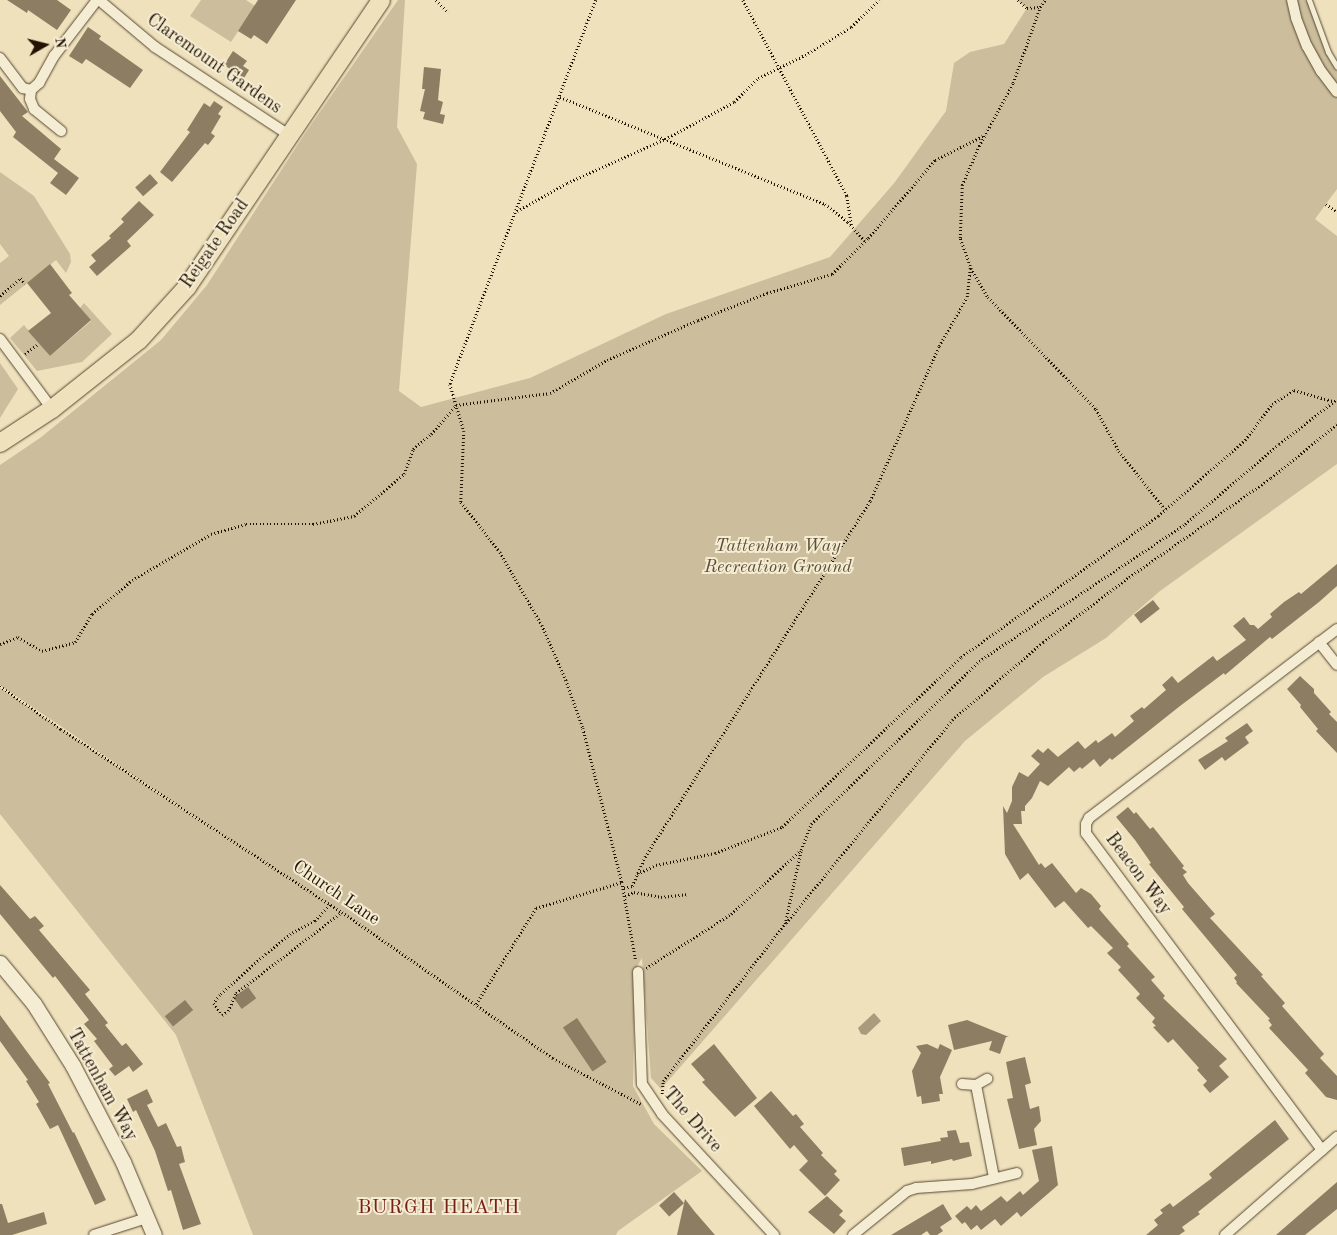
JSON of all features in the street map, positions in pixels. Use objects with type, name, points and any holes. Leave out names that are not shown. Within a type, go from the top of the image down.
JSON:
[{"type":"highway","name":"Reigate Road","points":[[0,444],[52,409],[139,340],[187,287],[382,0]]},
{"type":"main road","name":"Tattenham Way","points":[[0,963],[34,1004],[74,1066],[123,1162],[154,1235]]},
{"type":"street","points":[[61,131],[34,109],[30,99],[31,90],[39,83],[54,56],[98,0]]},
{"type":"street","name":"Claremount Gardens","points":[[98,0],[156,48],[289,135]]},
{"type":"street","points":[[1292,0],[1296,18],[1307,46],[1321,71],[1337,92]]},
{"type":"street","points":[[0,58],[23,88],[31,90]]},
{"type":"street","points":[[0,339],[52,409]]},
{"type":"street","name":"Beacon Way","points":[[1322,1150],[1086,833],[1086,824],[1089,818],[1337,629]]},
{"type":"street","points":[[1320,642],[1337,665]]},
{"type":"street","name":"The Drive","points":[[638,972],[642,1084],[662,1114],[774,1235]]},
{"type":"street","points":[[962,1084],[976,1085],[987,1079]]},
{"type":"street","points":[[976,1085],[994,1178]]},
{"type":"street","points":[[1225,1235],[1337,1137]]},
{"type":"street","points":[[854,1235],[907,1191],[916,1188],[972,1184],[1017,1173]]},
{"type":"street","points":[[94,1235],[147,1218]]},
{"type":"lane","points":[[1309,0],[1328,52],[1337,67]]},
{"type":"path","points":[[436,0],[448,12]]},
{"type":"path","points":[[596,0],[450,384],[464,431],[461,502],[500,552],[542,625],[566,680],[583,728],[624,888],[638,972],[731,914],[801,850]]},
{"type":"path","points":[[744,0],[847,196],[852,228]]},
{"type":"path","points":[[516,211],[566,183],[665,139],[734,102],[758,78],[805,55],[851,27],[879,0]]},
{"type":"path","points":[[1018,0],[1027,8],[1040,7]]},
{"type":"path","points":[[1046,0],[1040,7],[1013,83],[985,134],[962,184],[960,238],[970,266],[988,297],[1096,409],[1119,452],[1165,509]]},
{"type":"path","points":[[559,97],[825,204],[865,241]]},
{"type":"path","points":[[0,644],[18,637],[42,651],[75,642],[92,614],[132,580],[211,534],[246,524],[313,524],[354,516],[404,474],[413,449],[431,434],[456,405],[550,393],[607,360],[698,320],[767,293],[832,274],[865,241],[935,160],[985,134]]},
{"type":"path","points":[[1326,204],[1337,212]]},
{"type":"path","points":[[624,888],[632,886],[645,857],[870,501],[940,346],[967,297],[970,266]]},
{"type":"path","points":[[0,296],[21,278],[25,284]]},
{"type":"path","points":[[23,356],[38,344]]},
{"type":"path","points":[[637,874],[656,865],[715,853],[782,827],[961,657],[1165,509],[1245,440],[1272,404],[1294,390],[1332,401],[1337,400]]},
{"type":"path","points":[[785,924],[801,850],[811,824],[979,661],[1185,524],[1332,401]]},
{"type":"path","points":[[662,1114],[663,1081],[785,924],[952,720],[1043,642],[1129,577],[1270,478],[1337,424]]},
{"type":"path","name":"Church Lane","points":[[0,686],[342,912],[553,1058],[662,1114]]},
{"type":"path","points":[[476,1005],[536,908],[622,882]]},
{"type":"path","points":[[625,896],[634,892],[661,897],[689,894]]},
{"type":"path","points":[[330,904],[315,920],[291,934],[220,995],[214,1004],[222,1015],[228,1010],[236,993],[342,912]]},
{"type":"green space","points":[[201,0],[246,0],[255,6],[231,42],[190,16]]},
{"type":"green space","name":"Tattenham Way Recreation Ground","points":[[398,0],[405,0],[397,127],[417,164],[399,391],[421,407],[530,378],[666,314],[830,257],[895,182],[946,111],[954,63],[970,52],[1004,44],[1027,8],[1017,0],[1309,0],[1328,52],[1337,67],[1337,189],[1315,219],[1337,236],[1337,464],[1160,591],[1106,638],[1043,677],[965,741],[661,1089],[651,1078],[642,958],[635,970],[633,1086],[654,1124],[702,1171],[618,1231],[616,1235],[253,1235],[176,1035],[0,814],[0,688],[242,849],[0,685],[0,465],[40,438],[161,340],[207,285],[306,132]]},
{"type":"green space","points":[[0,172],[34,196],[70,254],[71,262],[66,273],[56,260],[0,305],[0,263],[9,256],[0,244]]},
{"type":"green space","points":[[84,303],[112,334],[82,362],[37,371],[10,338],[24,325],[50,356],[91,321],[80,308]]},
{"type":"green space","points":[[0,363],[18,389],[0,418]]},
{"type":"shaded area","points":[[874,1013],[881,1021],[866,1035],[861,1034],[858,1028]]},
{"type":"building","points":[[7,0],[57,0],[71,10],[57,30],[28,10],[27,13]]},
{"type":"building","points":[[258,0],[296,0],[267,44],[254,35],[251,39],[238,31]]},
{"type":"building","points":[[88,27],[101,36],[99,39],[143,70],[130,88],[86,59],[82,64],[69,56]]},
{"type":"building","points":[[233,51],[247,61],[243,66],[249,70],[244,78],[224,65]]},
{"type":"building","points":[[424,67],[441,69],[438,100],[443,102],[440,114],[445,115],[443,124],[423,119],[425,112],[420,111],[425,89],[422,89]]},
{"type":"building","points":[[0,76],[28,112],[22,116],[61,149],[54,159],[79,178],[66,195],[50,183],[58,173],[13,137],[16,132],[0,111]]},
{"type":"building","points":[[214,101],[223,107],[218,114],[221,116],[211,133],[215,136],[208,145],[205,143],[172,182],[160,172],[190,132],[187,130],[204,103],[210,107]]},
{"type":"building","points":[[150,174],[158,183],[143,196],[135,187]]},
{"type":"building","points":[[139,201],[154,215],[127,241],[131,246],[97,276],[89,267],[96,261],[91,255],[111,238],[109,236],[124,222],[121,219]]},
{"type":"building","points":[[50,264],[72,293],[69,295],[91,320],[50,356],[28,331],[51,313],[27,283]]},
{"type":"building","points":[[1337,564],[1337,586],[1319,602],[1272,639],[1270,637],[1225,675],[1224,673],[1180,706],[1112,760],[1110,758],[1100,767],[1094,759],[1082,769],[1080,767],[1074,772],[1069,767],[1048,786],[1040,781],[1032,798],[1025,806],[1025,811],[1021,811],[1022,824],[1013,824],[1039,865],[1041,863],[1045,868],[1052,863],[1076,893],[1081,888],[1091,894],[1101,906],[1099,909],[1129,944],[1127,946],[1155,977],[1151,980],[1165,996],[1163,998],[1227,1059],[1219,1066],[1229,1077],[1210,1093],[1203,1085],[1207,1081],[1197,1070],[1199,1068],[1173,1039],[1168,1043],[1153,1027],[1156,1026],[1152,1022],[1155,1018],[1136,998],[1140,994],[1118,970],[1121,967],[1107,953],[1113,948],[1091,926],[1088,928],[1064,901],[1055,908],[1028,873],[1020,880],[1005,854],[1003,806],[1007,813],[1012,801],[1012,787],[1019,772],[1028,777],[1040,764],[1031,756],[1038,749],[1043,753],[1048,748],[1058,757],[1078,741],[1085,749],[1096,740],[1098,743],[1112,733],[1115,737],[1134,721],[1130,716],[1142,707],[1144,709],[1166,690],[1162,685],[1172,676],[1178,683],[1213,656],[1217,661],[1246,640],[1233,626],[1244,617],[1250,625],[1254,625],[1258,629],[1272,617],[1270,614],[1284,602],[1299,592],[1301,594]]},
{"type":"building","points":[[1153,600],[1160,609],[1141,623],[1134,615]]},
{"type":"building","points":[[1300,676],[1314,689],[1314,693],[1331,712],[1329,714],[1337,722],[1337,753],[1316,731],[1318,729],[1287,689]]},
{"type":"building","points":[[1247,723],[1253,731],[1245,737],[1249,743],[1225,761],[1222,757],[1205,770],[1198,760],[1228,741],[1225,738]]},
{"type":"building","points":[[1128,807],[1134,814],[1136,812],[1150,829],[1153,827],[1184,866],[1182,868],[1187,872],[1183,875],[1188,883],[1215,914],[1210,918],[1263,975],[1261,976],[1285,1003],[1282,1006],[1324,1054],[1320,1058],[1337,1076],[1337,1100],[1326,1097],[1305,1073],[1308,1070],[1269,1028],[1272,1025],[1268,1020],[1270,1019],[1236,983],[1234,978],[1237,975],[1182,909],[1184,907],[1149,864],[1151,863],[1135,840],[1116,817]]},
{"type":"building","points":[[0,885],[30,919],[35,916],[44,926],[39,930],[90,990],[85,994],[108,1023],[105,1025],[122,1046],[126,1043],[143,1064],[133,1072],[129,1066],[115,1076],[109,1069],[113,1066],[94,1041],[97,1039],[84,1024],[89,1020],[55,976],[53,978],[0,914]]},
{"type":"building","points":[[248,987],[256,998],[242,1009],[233,998]]},
{"type":"building","points":[[185,1000],[193,1010],[173,1026],[165,1016]]},
{"type":"building","points":[[0,1015],[50,1083],[48,1084],[74,1132],[106,1200],[95,1205],[58,1125],[50,1129],[36,1104],[39,1102],[26,1081],[28,1080],[0,1041]]},
{"type":"building","points":[[577,1018],[607,1062],[593,1071],[563,1028]]},
{"type":"building","points":[[967,1020],[1009,1037],[1006,1037],[1000,1054],[989,1050],[992,1041],[954,1050],[948,1025]]},
{"type":"building","points":[[714,1044],[757,1098],[735,1117],[702,1082],[705,1080],[691,1064]]},
{"type":"building","points":[[927,1044],[938,1049],[940,1044],[952,1050],[940,1077],[943,1094],[939,1094],[940,1101],[922,1104],[921,1096],[917,1097],[912,1071],[921,1053],[916,1046]]},
{"type":"building","points":[[1025,1057],[1031,1083],[1025,1085],[1030,1109],[1039,1106],[1041,1121],[1034,1129],[1037,1145],[1019,1149],[1007,1099],[1013,1098],[1006,1062]]},
{"type":"building","points":[[147,1089],[153,1102],[147,1105],[158,1127],[166,1123],[177,1147],[181,1146],[185,1162],[179,1164],[201,1224],[183,1230],[171,1190],[168,1191],[155,1151],[136,1110],[133,1112],[127,1099]]},
{"type":"building","points":[[771,1091],[793,1116],[796,1114],[804,1124],[800,1127],[823,1153],[821,1155],[837,1171],[834,1174],[840,1180],[825,1196],[799,1170],[808,1161],[794,1145],[790,1149],[754,1106]]},
{"type":"building","points":[[1275,1120],[1289,1139],[1198,1212],[1200,1214],[1182,1227],[1185,1231],[1179,1235],[1146,1235],[1158,1225],[1154,1220],[1163,1213],[1160,1210],[1170,1203],[1173,1207],[1212,1178],[1209,1174]]},
{"type":"building","points":[[956,1130],[960,1143],[969,1142],[972,1156],[953,1161],[952,1159],[931,1164],[931,1161],[904,1166],[901,1148],[941,1141],[940,1138],[948,1137],[947,1131]]},
{"type":"building","points":[[1052,1146],[1058,1185],[1021,1217],[1017,1212],[1001,1226],[995,1219],[981,1230],[977,1225],[971,1230],[965,1222],[962,1224],[955,1216],[967,1206],[971,1210],[976,1205],[981,1211],[1001,1196],[1007,1202],[1020,1191],[1023,1195],[1039,1181],[1032,1150]]},
{"type":"building","points":[[1337,1182],[1337,1209],[1305,1235],[1276,1235]]},
{"type":"building","points":[[674,1192],[684,1203],[669,1217],[659,1205]]},
{"type":"building","points":[[827,1196],[843,1211],[839,1215],[846,1221],[834,1234],[808,1212]]},
{"type":"building","points":[[685,1199],[695,1212],[715,1235],[677,1235]]},
{"type":"building","points":[[0,1204],[2,1204],[8,1223],[44,1212],[47,1224],[12,1235],[0,1235]]},
{"type":"building","points":[[943,1204],[952,1219],[940,1227],[943,1231],[937,1235],[930,1235],[927,1231],[921,1235],[891,1235]]},
{"type":"district","name":"BURGH HEATH","points":[[439,1208]]}]
